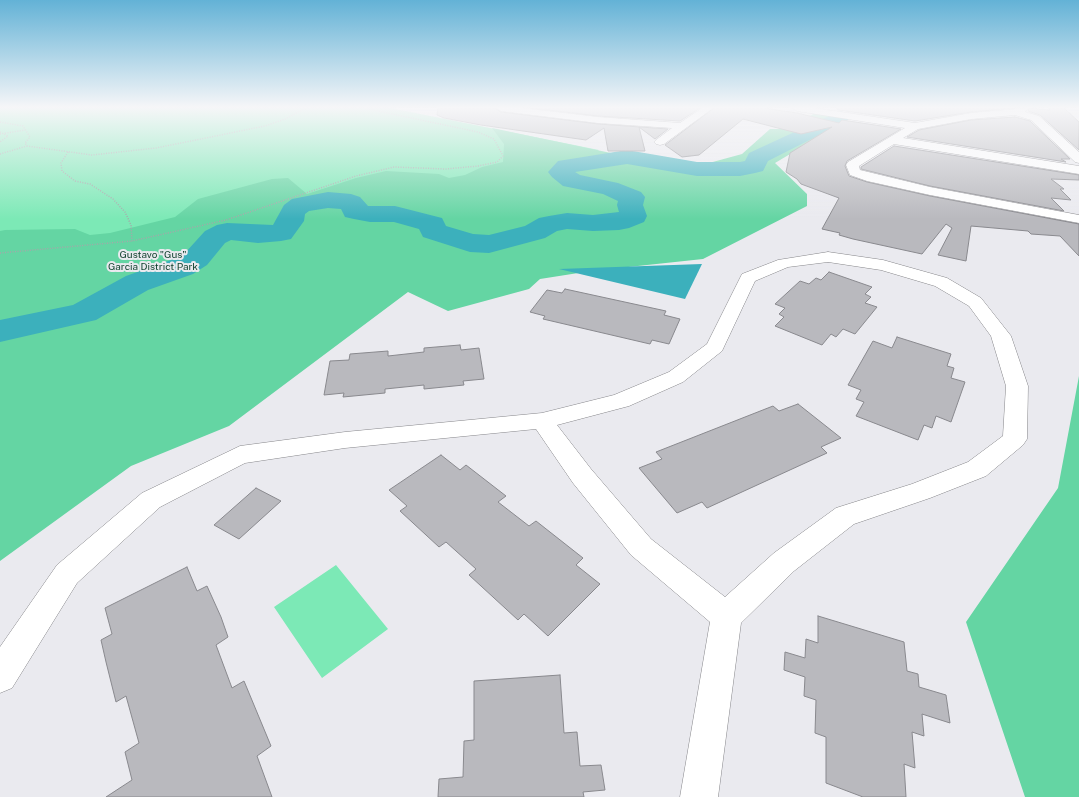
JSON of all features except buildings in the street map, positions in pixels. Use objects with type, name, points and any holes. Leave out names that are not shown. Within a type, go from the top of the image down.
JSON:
[{"type":"lane","points":[[883,145],[852,165],[854,172],[872,178],[930,191],[1079,219]]},
{"type":"lane","points":[[924,145],[1079,170]]},
{"type":"lane","points":[[1065,145],[1079,159]]},
{"type":"lane","points":[[0,676],[67,574],[150,500],[240,455],[345,440],[542,421],[621,401],[676,377],[716,347],[748,278],[784,263],[828,257],[882,265],[941,282],[975,302],[1001,336],[1017,386],[1015,439],[977,469],[921,491],[845,516],[784,562],[726,616],[699,797]]},
{"type":"lane","points":[[542,421],[582,476],[641,547],[726,616]]},
{"type":"path","points":[[0,154],[26,146],[92,155],[170,145]]},
{"type":"path","points":[[0,253],[132,241],[226,220],[356,176],[394,167],[446,169],[478,166],[497,162],[504,156],[498,145]]},
{"type":"path","points":[[68,152],[61,163],[62,171],[75,181],[90,184],[113,199],[125,212],[131,225],[132,241]]},
{"type":"green space","name":"Gustavo \"Gus\" Garcia District Park","points":[[0,145],[575,145],[599,150],[0,543]]},
{"type":"green space","name":"Gustavo \"Gus\" Garcia District Park","points":[[504,145],[574,145],[687,169],[742,154],[752,145],[805,145],[775,163],[807,194],[807,206],[703,259],[591,271],[540,279],[529,289],[448,311],[408,292],[229,426],[131,466],[0,561],[0,231],[75,229],[90,235],[110,233],[175,217],[198,199],[272,179],[288,178],[307,194],[356,178],[386,171],[439,174],[449,178],[465,175],[482,167],[503,162]]},
{"type":"green space","points":[[1079,376],[1079,797],[1025,797],[966,622],[1058,488]]},
{"type":"green space","points":[[336,565],[388,629],[322,678],[274,607]]},
{"type":"water","points":[[702,264],[685,299],[559,269]]},
{"type":"waterway","points":[[0,331],[84,313],[137,283],[182,267],[196,259],[215,237],[227,231],[258,234],[281,233],[290,221],[293,211],[301,205],[328,200],[351,202],[355,205],[354,211],[370,214],[395,214],[432,224],[433,231],[470,243],[489,244],[535,232],[549,224],[567,221],[593,223],[619,222],[634,216],[630,205],[632,197],[609,188],[572,181],[560,172],[566,166],[627,157],[697,169],[740,169],[755,166],[757,158],[783,145]]}]
